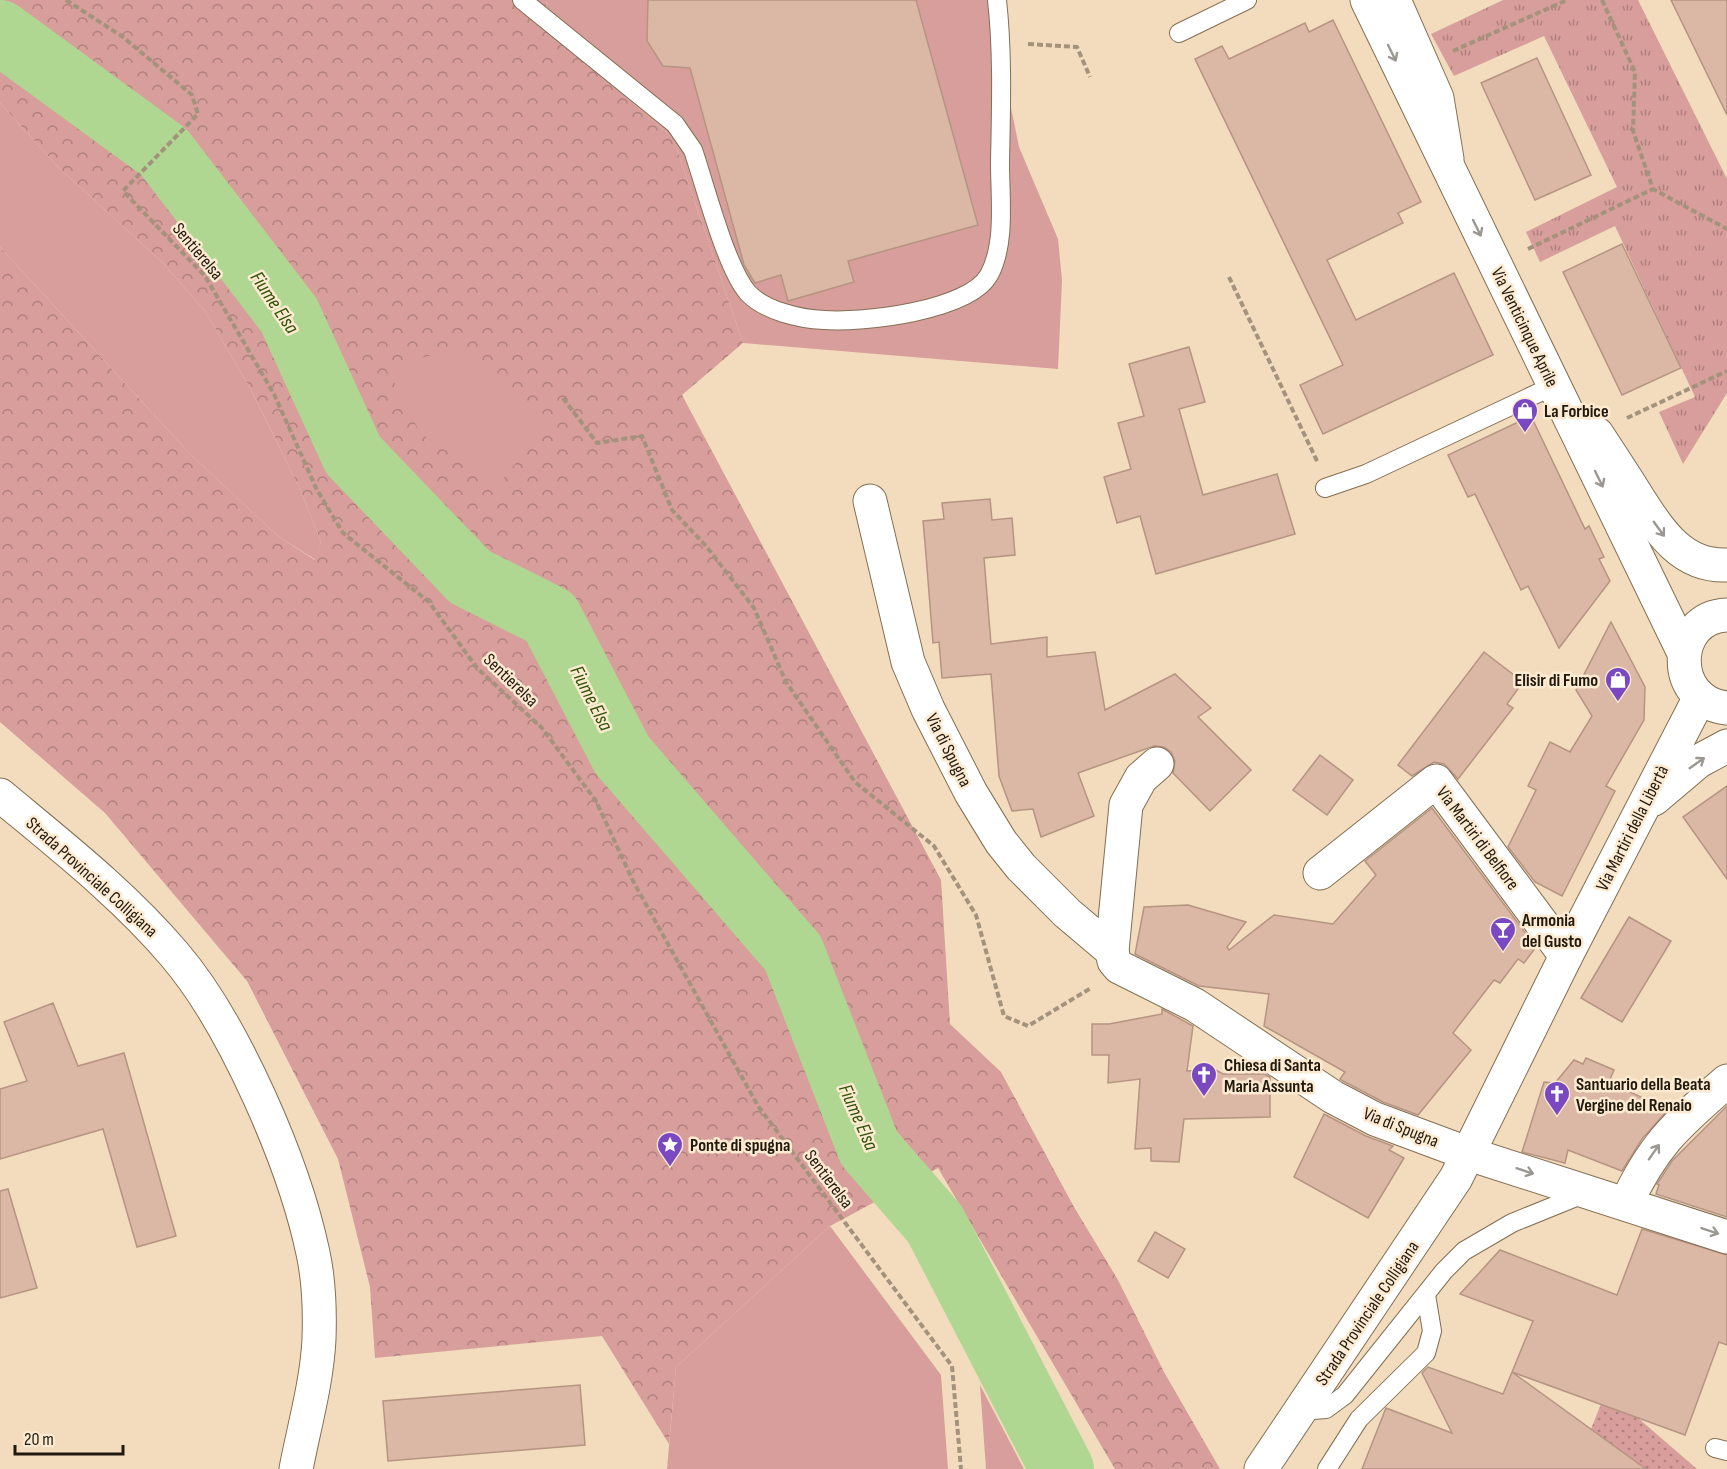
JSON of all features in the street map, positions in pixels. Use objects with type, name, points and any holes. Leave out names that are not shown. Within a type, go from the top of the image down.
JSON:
[{"type":"main road","name":"Via Venticinque Aprile","points":[[1367,0],[1448,171],[1684,653]]},
{"type":"main road","points":[[1394,0],[1424,64],[1441,112],[1448,171]]},
{"type":"main road","points":[[1557,393],[1596,432],[1659,529],[1674,547],[1696,561],[1727,565]]},
{"type":"main road","name":"Via di Spugna","points":[[870,501],[908,662],[928,709],[971,793],[1001,842],[1021,867],[1118,961],[1195,1005],[1343,1102],[1390,1125],[1469,1154],[1727,1236]]},
{"type":"main road","points":[[1684,653],[1697,629],[1709,620],[1727,615]]},
{"type":"main road","name":"Via Martiri della Libertà","points":[[1469,1154],[1566,956],[1640,813],[1714,702],[1686,677],[1684,653]]},
{"type":"main road","points":[[1640,813],[1683,774],[1727,746]]},
{"type":"main road","points":[[1118,961],[1126,805],[1141,778],[1157,764]]},
{"type":"main road","name":"Via Martiri di Belfiore","points":[[1320,873],[1436,781],[1566,956]]},
{"type":"main road","name":"Strada Provinciale Colligiana","points":[[0,795],[116,893],[175,955],[216,1014],[263,1108],[299,1206],[313,1252],[318,1282],[319,1340],[296,1469]]},
{"type":"main road","points":[[1626,1204],[1647,1163],[1661,1143],[1727,1081]]},
{"type":"main road","name":"Strada Provinciale Colligiana","points":[[1267,1461],[1434,1215],[1469,1154]]},
{"type":"lane","points":[[522,0],[675,124],[686,136],[693,150],[734,272],[750,295],[776,309],[812,319],[836,321],[920,310],[948,303],[978,289],[990,273],[997,252],[999,219],[1001,84],[997,0]]},
{"type":"lane","points":[[1179,33],[1247,0]]},
{"type":"lane","points":[[1325,488],[1366,474],[1557,393]]},
{"type":"lane","points":[[1300,1411],[1320,1411],[1340,1400],[1455,1260],[1476,1242],[1512,1223],[1590,1192]]},
{"type":"lane","points":[[1327,1469],[1359,1419],[1426,1353],[1432,1331],[1426,1294]]},
{"type":"path","name":"Sentierelsa","points":[[66,0],[123,37],[192,95],[198,114],[123,191],[204,276],[274,394],[317,490],[343,533],[429,602],[477,668],[542,728],[596,801],[633,881],[758,1106],[952,1366],[961,1469]]},
{"type":"path","points":[[1424,64],[1567,0]]},
{"type":"path","points":[[1602,0],[1635,72],[1633,131],[1653,189],[1727,229]]},
{"type":"path","points":[[1021,44],[1077,47],[1090,77]]},
{"type":"path","points":[[1528,249],[1653,189]]},
{"type":"path","points":[[1228,277],[1321,470]]},
{"type":"path","points":[[1619,421],[1727,371]]},
{"type":"path","points":[[563,398],[597,443],[642,436],[672,510],[706,546],[753,608],[786,682],[855,782],[934,846],[976,915],[1005,1016],[1028,1026],[1118,961]]},
{"type":"green space","points":[[0,0],[546,0],[549,30],[673,138],[743,343],[682,395],[941,880],[950,1024],[1001,1072],[1074,1207],[1118,1280],[1164,1372],[1220,1469],[1115,1469],[938,1168],[830,1226],[676,1367],[669,1444],[602,1336],[375,1358],[370,1287],[338,1159],[247,981],[105,813],[0,722],[0,247],[191,455],[279,537],[315,560],[321,542],[300,489],[250,388],[205,311],[162,262],[59,168],[0,103]]},
{"type":"green space","points":[[546,0],[989,0],[1019,147],[1058,239],[1062,280],[1058,369],[743,343],[673,138],[549,30]]},
{"type":"green space","points":[[1503,0],[1638,0],[1727,179],[1727,393],[1683,464],[1659,412],[1695,397],[1615,226],[1540,262],[1526,232],[1617,187],[1544,36],[1454,76],[1431,34]]},
{"type":"green space","points":[[0,103],[59,168],[162,262],[205,311],[250,388],[300,489],[321,542],[316,560],[279,537],[191,455],[0,247]]},
{"type":"green space","points":[[459,347],[551,420],[498,485],[420,433],[387,368]]},
{"type":"green space","points":[[830,1226],[941,1375],[948,1469],[667,1469],[676,1367]]},
{"type":"green space","points":[[980,1385],[1024,1469],[986,1469]]},
{"type":"green space","points":[[1601,1404],[1638,1418],[1697,1469],[1646,1469],[1591,1429]]},
{"type":"building","points":[[648,0],[916,0],[978,225],[848,261],[854,282],[788,301],[781,275],[755,283],[744,265],[690,68],[663,66],[647,41]]},
{"type":"building","points":[[1671,0],[1727,0],[1727,115]]},
{"type":"building","points":[[1333,20],[1421,202],[1398,213],[1403,223],[1327,260],[1356,320],[1454,273],[1493,355],[1323,434],[1300,385],[1343,365],[1195,59],[1222,46],[1229,59],[1305,23],[1309,32]]},
{"type":"building","points":[[1537,58],[1591,175],[1535,200],[1481,83]]},
{"type":"building","points":[[1622,244],[1681,368],[1622,395],[1563,272]]},
{"type":"building","points":[[1189,347],[1205,402],[1179,409],[1203,495],[1277,474],[1295,534],[1156,574],[1140,516],[1117,523],[1104,477],[1131,469],[1118,423],[1144,416],[1129,364]]},
{"type":"building","points":[[1531,416],[1585,529],[1589,526],[1604,557],[1599,559],[1610,581],[1559,648],[1528,586],[1521,590],[1475,494],[1468,497],[1448,455]]},
{"type":"building","points":[[990,499],[992,520],[1012,518],[1015,555],[984,558],[991,644],[1047,637],[1047,657],[1095,652],[1105,710],[1175,674],[1211,708],[1198,717],[1251,770],[1210,811],[1173,773],[1175,761],[1171,752],[1164,747],[1154,746],[1078,773],[1094,816],[1041,837],[1033,809],[1012,811],[999,776],[991,674],[942,678],[939,642],[933,643],[923,521],[944,519],[942,503]]},
{"type":"building","points":[[1611,622],[1645,687],[1644,720],[1606,786],[1615,791],[1562,896],[1535,882],[1508,847],[1536,790],[1528,786],[1550,742],[1570,752],[1592,716],[1576,690]]},
{"type":"building","points":[[1484,652],[1523,682],[1507,704],[1513,708],[1458,779],[1444,764],[1434,762],[1412,776],[1398,765]]},
{"type":"building","points":[[1320,755],[1353,780],[1327,815],[1293,790]]},
{"type":"building","points":[[1727,786],[1727,879],[1683,817]]},
{"type":"building","points":[[1432,808],[1536,947],[1524,963],[1518,959],[1500,983],[1494,980],[1453,1033],[1471,1050],[1418,1115],[1383,1102],[1343,1081],[1340,1079],[1345,1072],[1264,1026],[1269,994],[1199,986],[1135,954],[1144,907],[1188,905],[1246,922],[1227,947],[1229,950],[1274,915],[1333,924],[1376,875],[1365,861]]},
{"type":"building","points":[[1629,917],[1671,941],[1622,1022],[1581,998]]},
{"type":"building","points":[[53,1003],[78,1066],[124,1053],[176,1236],[137,1247],[103,1129],[0,1159],[0,1089],[27,1081],[4,1022]]},
{"type":"building","points":[[1162,1009],[1193,1026],[1187,1071],[1214,1069],[1223,1074],[1264,1074],[1270,1077],[1270,1117],[1184,1119],[1179,1162],[1151,1161],[1151,1148],[1135,1149],[1140,1079],[1108,1083],[1109,1055],[1092,1055],[1092,1024],[1109,1024],[1162,1014]]},
{"type":"building","points":[[1586,1058],[1614,1070],[1609,1082],[1668,1110],[1642,1139],[1622,1171],[1568,1150],[1565,1163],[1522,1152],[1544,1082],[1555,1083],[1574,1060],[1583,1064]]},
{"type":"building","points":[[1727,1106],[1727,1217],[1656,1194],[1659,1185],[1657,1184],[1672,1161]]},
{"type":"building","points":[[1324,1114],[1366,1136],[1393,1146],[1389,1150],[1404,1158],[1368,1218],[1294,1177]]},
{"type":"building","points":[[8,1189],[37,1288],[0,1298],[0,1191]]},
{"type":"building","points":[[1642,1229],[1727,1255],[1727,1345],[1719,1342],[1685,1435],[1512,1372],[1533,1321],[1460,1294],[1500,1250],[1617,1295]]},
{"type":"building","points":[[1155,1232],[1185,1249],[1168,1278],[1138,1261]]},
{"type":"building","points":[[1428,1367],[1503,1394],[1512,1372],[1646,1469],[1362,1469],[1386,1408],[1452,1433],[1422,1373]]},
{"type":"building","points":[[580,1385],[585,1445],[388,1461],[383,1401]]},
{"type":"waterway","name":"Fiume Elsa","points":[[0,32],[164,152],[289,315],[353,455],[470,577],[550,617],[622,755],[793,953],[869,1148],[935,1224],[1062,1469]]},
{"type":"place","name":"La Forbice","points":[[1525,434]]},
{"type":"place","name":"Elisir di Fumo","points":[[1618,703]]},
{"type":"place","name":"Armonia del Gusto","points":[[1503,953]]},
{"type":"place","name":"Chiesa di Santa Maria Assunta","points":[[1204,1098]]},
{"type":"place","name":"Santuario della Beata Vergine del Renaio","points":[[1557,1117]]},
{"type":"place","name":"Ponte di spugna","points":[[670,1168]]}]
